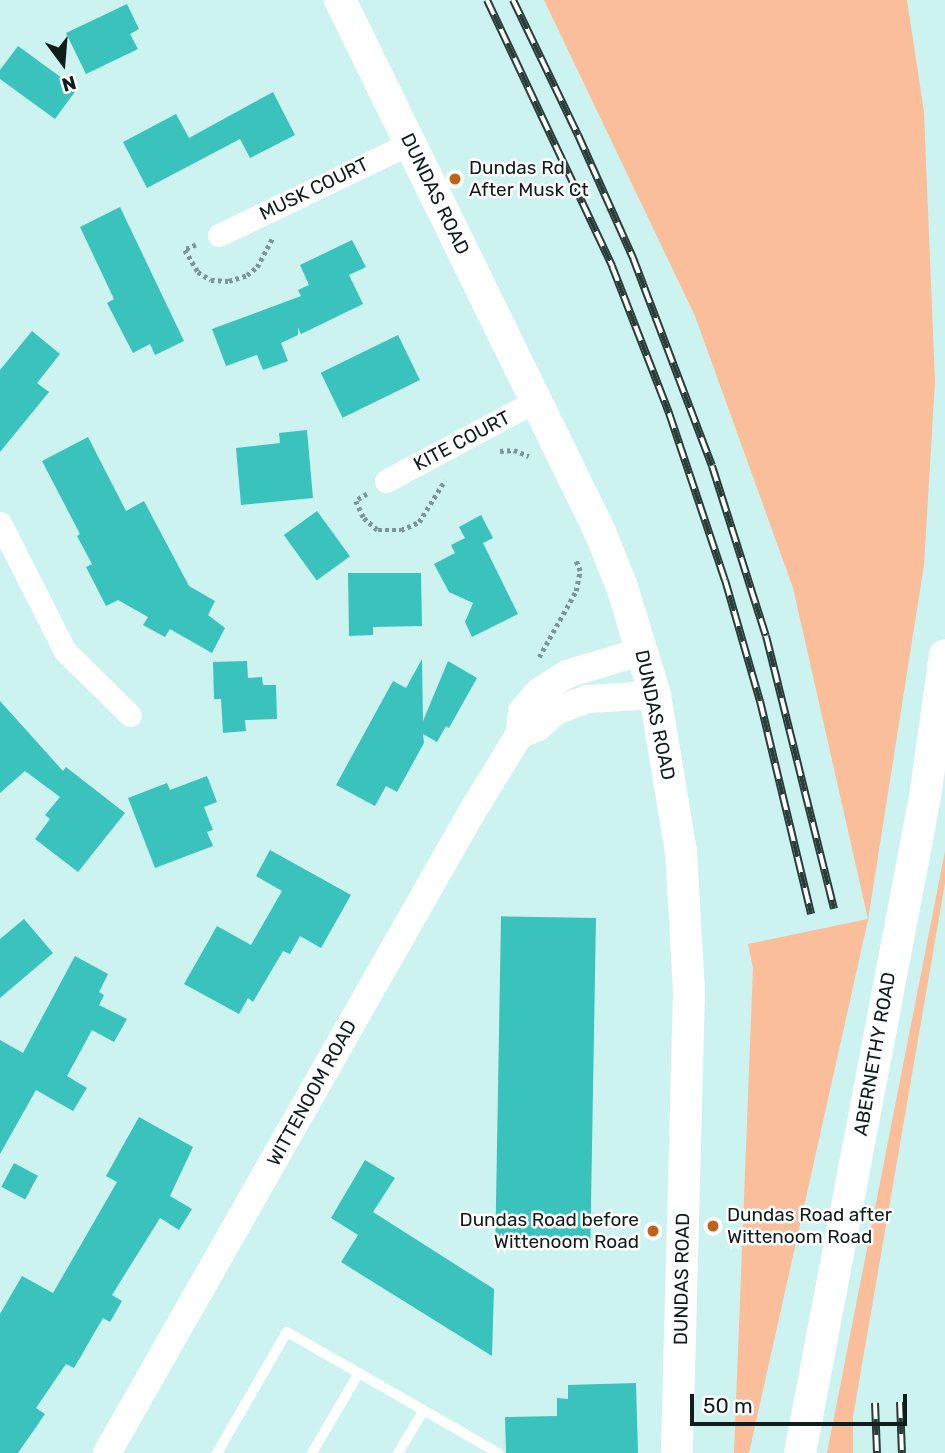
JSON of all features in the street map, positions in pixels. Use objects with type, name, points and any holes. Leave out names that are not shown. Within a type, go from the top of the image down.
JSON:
[{"type":"main road","name":"DUNDAS ROAD","points":[[340,0],[600,531],[643,651],[655,695],[681,852],[689,991],[677,1453]]},
{"type":"main road","name":"ABERNETHY ROAD","points":[[800,1453],[925,797],[945,655]]},
{"type":"street","name":"MUSK COURT","points":[[219,235],[410,143]]},
{"type":"street","name":"KITE COURT","points":[[386,481],[537,400]]},
{"type":"street","points":[[0,523],[65,651],[130,715]]},
{"type":"street","name":"WITTENOOM ROAD","points":[[107,1453],[368,993],[519,734],[522,711],[540,691],[567,674],[643,651]]},
{"type":"street","points":[[519,734],[538,727],[556,711],[588,699],[655,695]]},
{"type":"lane","points":[[216,1453],[287,1332],[498,1453]]},
{"type":"lane","points":[[312,1453],[359,1373]]},
{"type":"lane","points":[[398,1453],[424,1410]]},
{"type":"path","points":[[219,235],[185,250],[198,272],[211,280],[229,281],[247,275],[257,267],[264,250],[281,228]]},
{"type":"path","points":[[490,425],[500,451]]},
{"type":"path","points":[[491,451],[514,450],[534,458]]},
{"type":"path","points":[[386,481],[356,502],[364,518],[378,530],[401,530],[419,522],[452,473]]},
{"type":"path","points":[[535,664],[576,591],[580,571],[575,559]]},
{"type":"shaded area","points":[[544,0],[907,0],[924,112],[935,382],[924,565],[868,920],[749,1453],[734,1453],[753,968],[748,944],[868,919],[793,588],[695,316]]},
{"type":"shaded area","points":[[945,851],[945,883],[853,1417],[853,1453],[827,1453]]},
{"type":"building","points":[[127,4],[139,29],[130,34],[138,49],[86,74],[66,33]]},
{"type":"building","points":[[18,46],[77,89],[55,119],[0,79],[0,70]]},
{"type":"building","points":[[273,92],[295,135],[250,158],[240,139],[147,188],[123,142],[176,114],[189,138]]},
{"type":"building","points":[[120,207],[184,341],[155,355],[150,344],[133,353],[107,303],[114,299],[80,227]]},
{"type":"building","points":[[352,240],[366,267],[349,275],[363,304],[301,334],[298,328],[298,335],[281,343],[288,361],[263,370],[257,355],[226,366],[212,329],[301,296],[298,290],[309,285],[300,265]]},
{"type":"building","points":[[32,331],[60,354],[37,383],[49,392],[0,452],[0,370]]},
{"type":"building","points":[[398,335],[420,380],[343,418],[321,373]]},
{"type":"building","points":[[307,430],[313,498],[241,505],[236,448],[280,443],[279,433]]},
{"type":"building","points":[[88,437],[126,511],[144,501],[189,586],[215,601],[208,615],[225,628],[212,653],[170,629],[165,637],[143,625],[148,617],[118,600],[106,606],[86,567],[92,564],[77,536],[80,534],[42,461]]},
{"type":"building","points":[[317,511],[350,556],[317,580],[284,535]]},
{"type":"building","points":[[481,515],[493,538],[483,543],[518,614],[472,637],[465,622],[473,603],[449,592],[434,564],[455,553],[451,545],[465,538],[459,527]]},
{"type":"building","points":[[348,573],[421,573],[422,626],[373,627],[373,635],[349,636]]},
{"type":"building","points":[[422,659],[423,721],[448,661],[477,678],[449,728],[446,726],[437,742],[423,734],[424,743],[397,792],[386,786],[375,806],[336,785],[393,681],[406,688]]},
{"type":"building","points":[[247,661],[248,678],[262,677],[263,685],[276,685],[277,719],[245,720],[246,731],[223,733],[221,699],[214,699],[213,662]]},
{"type":"building","points":[[0,701],[63,771],[66,767],[125,813],[78,872],[35,839],[50,819],[45,815],[60,797],[25,771],[0,793]]},
{"type":"building","points":[[207,776],[217,802],[204,807],[213,830],[207,832],[213,846],[155,868],[128,798],[167,783],[170,790]]},
{"type":"building","points":[[270,850],[351,895],[321,948],[300,936],[290,954],[283,951],[253,1002],[248,998],[239,1014],[184,984],[217,926],[251,945],[282,891],[256,876]]},
{"type":"building","points":[[501,916],[596,918],[590,1246],[495,1244]]},
{"type":"building","points":[[24,919],[53,953],[0,998],[0,939]]},
{"type":"building","points":[[75,956],[108,974],[99,992],[104,995],[99,1005],[127,1019],[114,1042],[92,1030],[67,1076],[87,1088],[73,1111],[36,1090],[0,1154],[0,1040],[23,1053]]},
{"type":"building","points":[[139,1117],[193,1147],[170,1196],[192,1209],[179,1230],[160,1218],[112,1295],[122,1301],[110,1322],[103,1318],[74,1368],[66,1364],[36,1408],[45,1414],[18,1453],[0,1453],[0,1314],[22,1276],[53,1293],[117,1182],[106,1176]]},
{"type":"building","points":[[365,1160],[395,1178],[373,1212],[494,1289],[492,1356],[341,1262],[358,1235],[331,1218]]},
{"type":"building","points":[[14,1163],[38,1176],[25,1200],[1,1187]]},
{"type":"building","points":[[636,1383],[638,1453],[506,1453],[505,1417],[557,1416],[557,1398],[568,1399],[568,1385]]},
{"type":"railway","points":[[487,0],[612,266],[669,413],[725,580],[760,701],[811,914]]},
{"type":"railway","points":[[513,0],[633,258],[712,466],[766,636],[834,909]]},
{"type":"railway","points":[[900,1402],[902,1453]]},
{"type":"railway","points":[[875,1403],[877,1453]]},
{"type":"place","name":"Dundas Rd After Musk Ct","points":[[455,179]]},
{"type":"place","name":"Dundas Road after Wittenoom Road","points":[[713,1226]]},
{"type":"place","name":"Dundas Road before Wittenoom Road","points":[[653,1231]]}]
